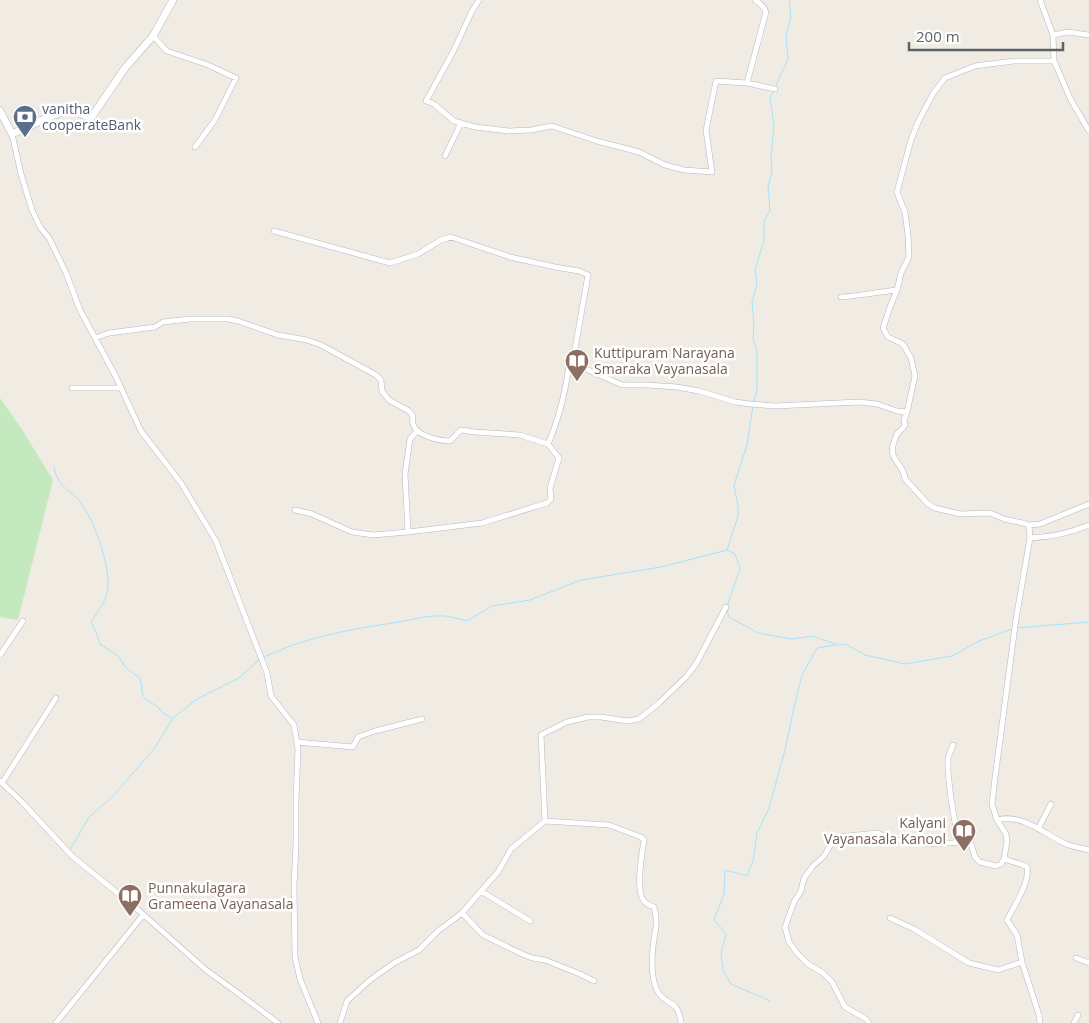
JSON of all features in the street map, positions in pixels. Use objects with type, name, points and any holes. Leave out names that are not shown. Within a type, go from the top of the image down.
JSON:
[{"type":"main road","points":[[0,112],[12,134],[50,116],[68,110],[91,118],[125,68],[153,36],[173,0]]},
{"type":"street","points":[[480,0],[472,11],[453,52],[426,101],[434,104],[454,122],[475,127],[510,131],[552,126],[639,152],[665,165],[684,170],[712,172],[706,130],[716,82],[747,83],[775,89]]},
{"type":"street","points":[[747,83],[766,12],[761,4],[755,0]]},
{"type":"street","points":[[1040,0],[1053,35],[1054,61],[1071,100],[1089,131]]},
{"type":"street","points":[[1053,35],[1068,32],[1089,35]]},
{"type":"street","points":[[153,36],[167,50],[208,65],[236,78],[215,120],[195,147]]},
{"type":"street","points":[[1054,61],[1014,61],[975,66],[946,78],[934,92],[918,122],[911,140],[897,192],[905,212],[909,257],[901,273],[883,328],[888,337],[903,344],[911,358],[915,376],[904,420],[905,425],[897,434],[892,456],[904,472],[904,479],[928,504],[935,508],[960,514],[990,513],[1004,519],[1037,525],[1089,504]]},
{"type":"street","points":[[445,156],[460,123]]},
{"type":"street","points":[[12,134],[21,174],[32,210],[40,227],[49,238],[80,310],[141,431],[181,483],[216,541],[261,655],[267,673],[271,696],[294,725],[298,749],[294,886],[295,957],[300,979],[318,1023]]},
{"type":"street","points":[[274,231],[390,262],[418,254],[451,236],[510,256],[580,271],[588,275],[572,366],[569,366],[565,393],[548,444]]},
{"type":"street","points":[[841,297],[897,290]]},
{"type":"street","points":[[94,337],[109,333],[155,327],[163,322],[190,319],[228,319],[238,321],[278,335],[307,340],[327,348],[376,375],[380,380],[382,391],[389,400],[409,411],[413,416],[413,425],[417,431],[427,436],[440,441],[450,441],[461,430],[520,435],[548,444],[559,458],[550,488],[550,500],[547,503],[482,523],[373,535],[352,532],[312,514],[295,510]]},
{"type":"street","points":[[572,366],[622,385],[646,384],[677,387],[699,391],[735,402],[789,406],[859,402],[877,404],[907,412]]},
{"type":"street","points":[[72,388],[121,388]]},
{"type":"street","points":[[408,532],[405,474],[410,439],[417,431]]},
{"type":"street","points":[[869,1023],[845,1007],[832,982],[797,953],[789,942],[785,927],[794,902],[801,891],[804,878],[812,866],[824,856],[838,838],[877,833],[896,840],[934,844],[966,842],[971,844],[977,860],[985,864],[996,866],[1004,859],[1007,841],[1006,834],[997,820],[992,804],[1015,625],[1030,538],[1029,525]]},
{"type":"street","points":[[1030,538],[1057,535],[1075,531],[1089,525]]},
{"type":"street","points":[[544,822],[541,735],[567,722],[588,717],[628,721],[638,719],[659,703],[686,677],[696,664],[726,607]]},
{"type":"street","points":[[0,655],[23,621]]},
{"type":"street","points":[[56,698],[1,782],[73,857],[206,970],[278,1023]]},
{"type":"street","points":[[297,742],[353,747],[358,737],[422,719]]},
{"type":"street","points":[[954,744],[948,758],[948,765],[956,842]]},
{"type":"street","points":[[1038,829],[1051,804]]},
{"type":"street","points":[[997,820],[1014,818],[1067,844],[1089,850]]},
{"type":"street","points":[[340,1023],[347,1001],[394,963],[419,950],[438,931],[462,913],[498,872],[512,849],[544,822],[609,825],[641,837],[644,840],[640,873],[641,896],[644,902],[654,907],[657,920],[652,953],[656,989],[660,995],[674,1005],[680,1016],[680,1023]]},
{"type":"street","points":[[1004,859],[1027,867],[1028,874],[1025,883],[1007,920],[1017,935],[1022,962],[1040,1023]]},
{"type":"street","points":[[481,891],[530,921]]},
{"type":"street","points":[[462,913],[483,935],[527,956],[545,960],[594,981]]},
{"type":"street","points":[[56,1023],[143,915]]},
{"type":"street","points":[[890,918],[914,929],[969,964],[998,970],[1022,962]]},
{"type":"street","points":[[1076,958],[1089,963]]},
{"type":"street","points":[[1074,1023],[1078,1015]]},
{"type":"green space","points":[[0,398],[53,480],[18,620],[0,617]]},
{"type":"waterway","points":[[775,88],[788,59],[786,35],[791,17],[789,0]]},
{"type":"waterway","points":[[754,402],[757,388],[757,351],[753,339],[752,302],[757,284],[755,270],[764,240],[764,221],[770,211],[768,186],[772,172],[771,157],[774,125],[770,97],[773,92]]},
{"type":"waterway","points":[[727,550],[738,516],[734,485],[747,445],[753,406]]},
{"type":"waterway","points":[[54,466],[58,480],[77,498],[86,511],[104,555],[108,587],[102,606],[91,622],[100,644],[118,656],[127,669],[139,677],[145,699],[172,718]]},
{"type":"waterway","points":[[262,658],[295,644],[364,628],[434,616],[445,616],[467,621],[492,606],[530,600],[581,580],[661,567],[727,550],[735,554],[740,569],[727,606]]},
{"type":"waterway","points":[[727,610],[729,617],[758,633],[791,639],[813,636],[838,645]]},
{"type":"waterway","points":[[1016,628],[1089,622]]},
{"type":"waterway","points":[[839,645],[845,644],[865,655],[905,664],[952,656],[979,641],[1012,629]]},
{"type":"waterway","points":[[770,1001],[731,984],[723,970],[721,953],[726,934],[714,920],[724,894],[725,870],[747,876],[753,861],[757,833],[769,808],[785,750],[802,675],[817,648],[835,645]]},
{"type":"waterway","points":[[70,850],[89,817],[113,796],[154,749],[173,718],[197,699],[239,678],[259,660]]},
{"type":"place","name":"vanitha cooperateBank","points":[[25,138]]},
{"type":"place","name":"Kuttipuram Narayana Smaraka Vayanasala","points":[[577,382]]},
{"type":"place","name":"Kalyani Vayanasala Kanool","points":[[964,852]]},
{"type":"place","name":"Punnakulagara Grameena Vayanasala","points":[[130,917]]}]
